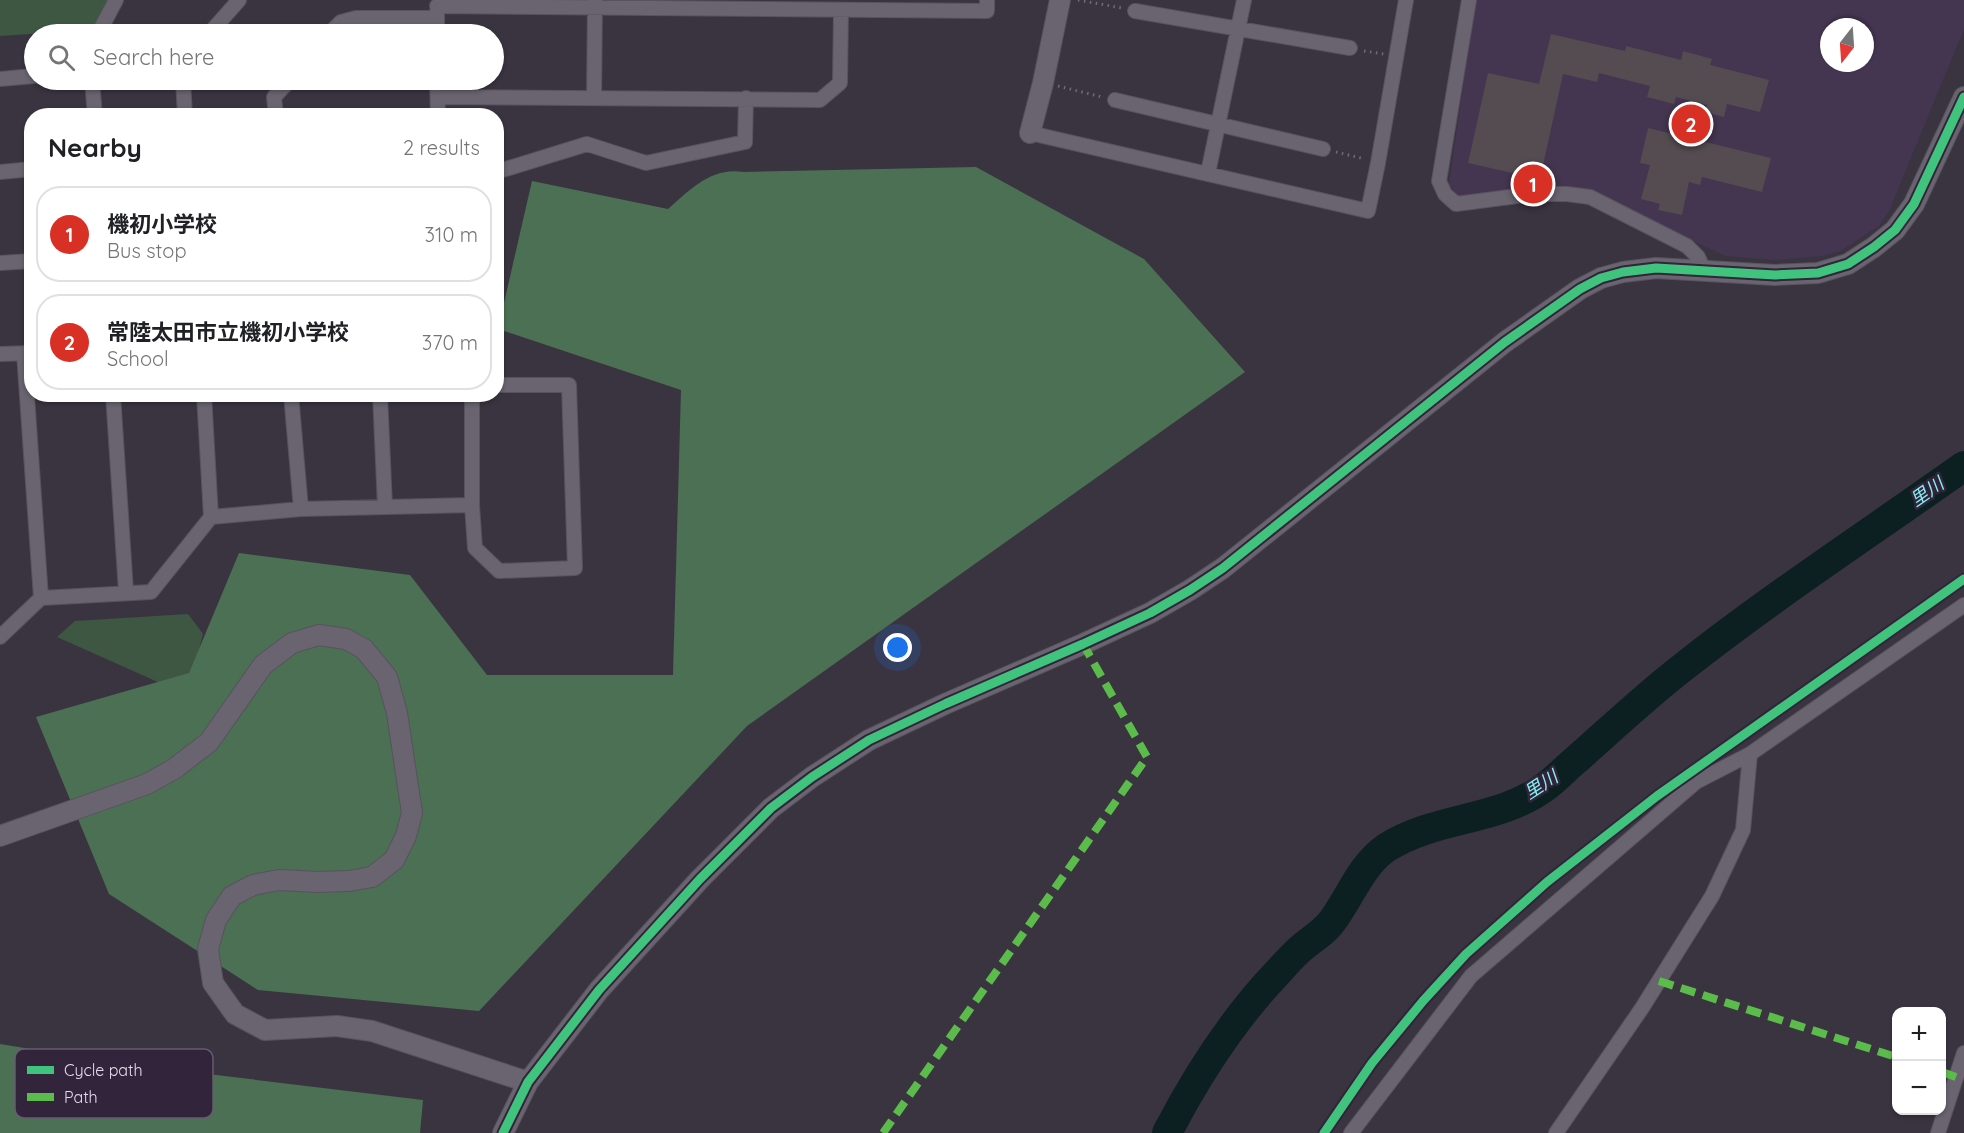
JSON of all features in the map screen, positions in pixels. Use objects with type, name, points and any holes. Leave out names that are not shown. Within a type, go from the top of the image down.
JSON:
[{"type":"street","points":[[103,24],[116,0]]},
{"type":"street","points":[[218,24],[239,0]]},
{"type":"street","points":[[338,24],[356,18],[437,8],[595,4],[841,10],[903,5],[987,11],[987,0]]},
{"type":"street","points":[[1060,0],[1043,83],[1029,133],[1368,211],[1406,0]]},
{"type":"street","points":[[1208,173],[1244,0]]},
{"type":"street","points":[[1469,0],[1439,181],[1445,194],[1456,204],[1533,194],[1568,194],[1590,197],[1687,246],[1698,257],[1704,270]]},
{"type":"street","points":[[594,98],[595,4]]},
{"type":"street","points":[[437,8],[437,24]]},
{"type":"street","points":[[438,97],[820,100],[840,83],[841,10]]},
{"type":"street","points":[[1135,11],[1239,27],[1350,48]]},
{"type":"street","points":[[0,79],[24,77]]},
{"type":"street","points":[[93,90],[94,108]]},
{"type":"street","points":[[184,90],[185,108]]},
{"type":"street","points":[[275,108],[274,97],[281,90]]},
{"type":"street","points":[[438,90],[438,108]]},
{"type":"street","points":[[503,1133],[528,1083],[599,990],[700,879],[771,808],[812,777],[869,740],[945,704],[1093,640],[1150,613],[1190,590],[1232,560],[1505,342],[1580,289],[1600,278],[1623,272],[1656,268],[1774,275],[1818,273],[1848,264],[1895,230],[1914,204],[1964,97]]},
{"type":"street","points":[[504,170],[587,144],[646,163],[745,142],[746,98]]},
{"type":"street","points":[[1115,100],[1323,149]]},
{"type":"street","points":[[0,172],[24,170]]},
{"type":"street","points":[[0,263],[24,262]]},
{"type":"street","points":[[0,354],[24,353]]},
{"type":"street","points":[[472,402],[472,505],[475,548],[499,570],[575,568],[569,385],[504,385]]},
{"type":"street","points":[[31,402],[41,598]]},
{"type":"street","points":[[114,402],[126,592]]},
{"type":"street","points":[[0,637],[41,598],[152,592],[211,517],[204,402]]},
{"type":"street","points":[[292,402],[301,508]]},
{"type":"street","points":[[381,402],[385,507]]},
{"type":"street","points":[[211,517],[301,508],[472,505]]},
{"type":"street","points":[[1351,1133],[1471,976],[1696,782],[1750,754],[1964,604]]},
{"type":"street","points":[[0,836],[147,784],[174,769],[209,742],[263,665],[292,643],[319,635],[346,639],[364,649],[387,677],[397,713],[412,813],[406,836],[394,860],[372,877],[350,881],[279,880],[253,885],[232,896],[216,920],[208,950],[213,984],[236,1014],[265,1030],[336,1026],[372,1031],[528,1083]]},
{"type":"street","points":[[1556,1133],[1642,1008],[1712,896],[1743,830],[1750,754]]},
{"type":"street","points":[[1938,1133],[1964,1053]]},
{"type":"path","points":[[1077,0],[1135,11]]},
{"type":"path","points":[[1350,48],[1397,57]]},
{"type":"path","points":[[1043,83],[1115,100]]},
{"type":"path","points":[[1323,149],[1378,163]]},
{"type":"shaded area","points":[[1475,0],[1964,0],[1964,29],[1889,211],[1879,226],[1840,251],[1823,256],[1775,260],[1725,256],[1589,191],[1461,198],[1449,185]]},
{"type":"green space","points":[[0,0],[108,0],[95,24],[24,24],[24,34],[0,36]]},
{"type":"green space","points":[[976,167],[1144,259],[1245,372],[747,726],[479,1011],[258,990],[109,894],[36,717],[189,673],[239,553],[410,575],[487,675],[673,675],[681,390],[504,331],[504,303],[532,181],[668,209],[684,194],[711,176],[731,171]]},
{"type":"green space","points":[[188,614],[203,634],[187,695],[57,637],[75,621]]},
{"type":"green space","points":[[0,1044],[31,1049],[15,1049],[15,1118],[213,1118],[213,1075],[423,1100],[420,1133],[0,1133]]},
{"type":"building","points":[[1551,34],[1625,51],[1626,46],[1681,60],[1683,51],[1712,59],[1710,65],[1769,80],[1760,112],[1727,104],[1724,117],[1705,112],[1707,105],[1676,97],[1674,104],[1647,97],[1650,86],[1599,73],[1597,82],[1563,74],[1540,179],[1468,163],[1488,73],[1539,84]]},
{"type":"building","points":[[1648,128],[1771,158],[1762,192],[1702,177],[1700,185],[1689,182],[1682,215],[1658,210],[1660,204],[1641,199],[1650,165],[1640,163]]},
{"type":"waterway","name":"里川","points":[[1167,1133],[1203,1069],[1246,1008],[1288,961],[1330,924],[1377,855],[1405,838],[1425,830],[1507,807],[1545,787],[1655,690],[1716,641],[1964,466]]},
{"type":"marked path","points":[[883,1133],[1147,757],[1083,644]]},
{"type":"marked path","points":[[1659,981],[1892,1056]]},
{"type":"marked path","points":[[1946,1073],[1956,1077]]},
{"type":"cycle path","points":[[503,1133],[528,1082],[599,990],[700,879],[771,808],[812,777],[869,740],[1150,613],[1190,590],[1223,568],[1505,342],[1580,289],[1601,278],[1623,272],[1656,268],[1775,275],[1818,273],[1848,264],[1895,230],[1914,204],[1964,97]]},
{"type":"cycle path","points":[[1324,1133],[1372,1063],[1423,1001],[1466,954],[1547,882],[1657,796],[1964,579]]},
{"type":"place","name":"常陸太田市立機初小学校","points":[[1691,124]]},
{"type":"place","name":"機初小学校","points":[[1533,184]]}]
